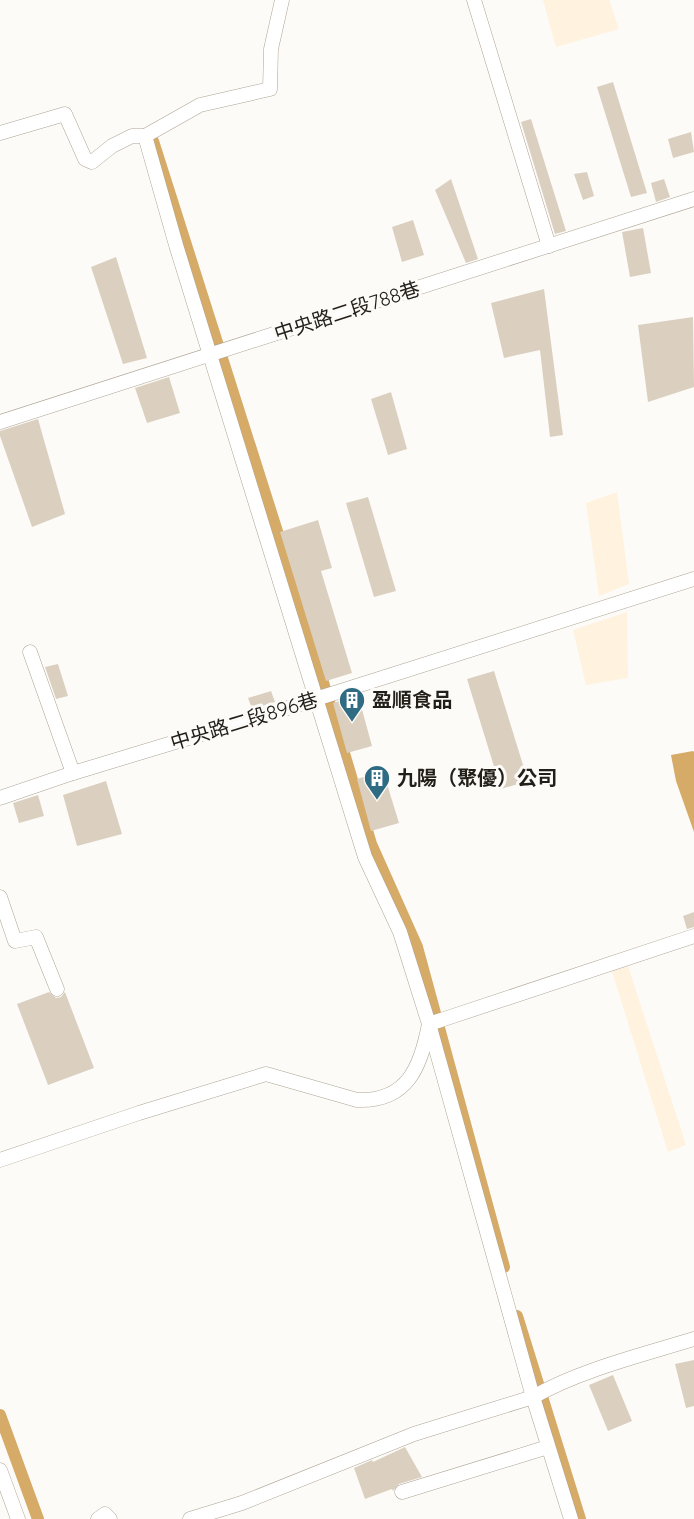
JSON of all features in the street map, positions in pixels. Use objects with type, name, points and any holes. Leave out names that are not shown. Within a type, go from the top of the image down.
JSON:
[{"type":"street","points":[[0,133],[64,114],[85,159],[92,162],[112,146],[132,136],[146,136],[200,105],[270,89],[271,49],[282,0]]},
{"type":"street","points":[[474,0],[549,246]]},
{"type":"street","points":[[146,136],[176,245],[212,354],[365,858],[400,932],[429,1024],[533,1397],[571,1519]]},
{"type":"street","name":"中央路二段788巷","points":[[0,422],[694,199]]},
{"type":"street","name":"中央路二段896巷","points":[[0,798],[73,773],[316,699],[694,579]]},
{"type":"street","points":[[30,652],[73,773]]},
{"type":"street","points":[[0,897],[15,941],[36,937],[57,989]]},
{"type":"street","points":[[429,1024],[694,936]]},
{"type":"street","points":[[0,1160],[266,1074],[357,1100],[370,1101],[386,1096],[401,1086],[418,1065],[424,1051],[429,1024]]},
{"type":"street","points":[[190,1519],[242,1503],[414,1434],[533,1397],[611,1365],[694,1339]]},
{"type":"street","points":[[402,1492],[548,1447]]},
{"type":"street","points":[[0,1473],[18,1519]]},
{"type":"street","points":[[98,1519],[105,1514],[110,1519]]},
{"type":"shaded area","points":[[543,0],[609,0],[619,29],[556,47]]},
{"type":"shaded area","points":[[617,492],[629,584],[599,596],[586,503]]},
{"type":"shaded area","points":[[627,612],[628,678],[586,685],[573,630]]},
{"type":"shaded area","points":[[693,751],[694,832],[676,781],[671,755]]},
{"type":"shaded area","points":[[627,963],[686,1145],[668,1152],[611,968]]},
{"type":"building","points":[[613,82],[647,193],[631,197],[597,87]]},
{"type":"building","points":[[531,119],[566,231],[555,234],[521,122]]},
{"type":"building","points":[[691,132],[694,152],[673,158],[668,139]]},
{"type":"building","points":[[587,172],[594,196],[583,200],[574,174]]},
{"type":"building","points":[[451,179],[478,259],[466,263],[435,190]]},
{"type":"building","points":[[664,179],[670,197],[656,202],[651,183]]},
{"type":"building","points":[[413,220],[424,255],[402,262],[392,227]]},
{"type":"building","points":[[643,228],[651,273],[630,277],[622,232]]},
{"type":"building","points":[[116,257],[147,358],[123,364],[91,267]]},
{"type":"building","points":[[544,289],[563,435],[550,437],[540,350],[504,358],[491,303]]},
{"type":"building","points":[[693,317],[694,387],[648,402],[638,325]]},
{"type":"building","points":[[169,377],[180,413],[147,423],[135,388]]},
{"type":"building","points":[[391,392],[407,449],[388,455],[371,399]]},
{"type":"building","points":[[38,419],[65,514],[32,527],[0,431]]},
{"type":"building","points":[[368,497],[396,591],[374,597],[346,503]]},
{"type":"building","points":[[318,520],[332,568],[321,571],[352,673],[326,681],[280,532]]},
{"type":"building","points":[[58,664],[68,696],[56,699],[45,667]]},
{"type":"building","points":[[494,671],[528,781],[501,789],[467,679]]},
{"type":"building","points":[[271,691],[275,702],[252,709],[248,698]]},
{"type":"building","name":"盈順食品","points":[[358,695],[372,746],[347,753],[333,703]]},
{"type":"building","name":"九陽（聚優）公司","points":[[383,771],[399,823],[371,831],[357,779]]},
{"type":"building","points":[[106,781],[122,834],[77,846],[63,795]]},
{"type":"building","points":[[38,795],[44,816],[19,823],[13,803]]},
{"type":"building","points":[[694,912],[694,927],[687,929],[683,916]]},
{"type":"building","points":[[49,992],[56,998],[61,997],[65,992],[94,1068],[48,1085],[17,1004]]},
{"type":"building","points":[[694,1360],[694,1406],[686,1408],[675,1364]]},
{"type":"building","points":[[613,1375],[632,1421],[608,1431],[589,1385]]},
{"type":"building","points":[[405,1447],[422,1477],[399,1484],[393,1491],[392,1489],[365,1499],[354,1468]]},
{"type":"waterway","points":[[153,141],[295,588],[371,844],[417,947],[504,1267]]},
{"type":"waterway","points":[[517,1316],[580,1519]]},
{"type":"waterway","points":[[0,1415],[38,1519]]},
{"type":"place","name":"盈順食品","points":[[352,723]]},
{"type":"place","name":"九陽（聚優）公司","points":[[377,801]]}]
